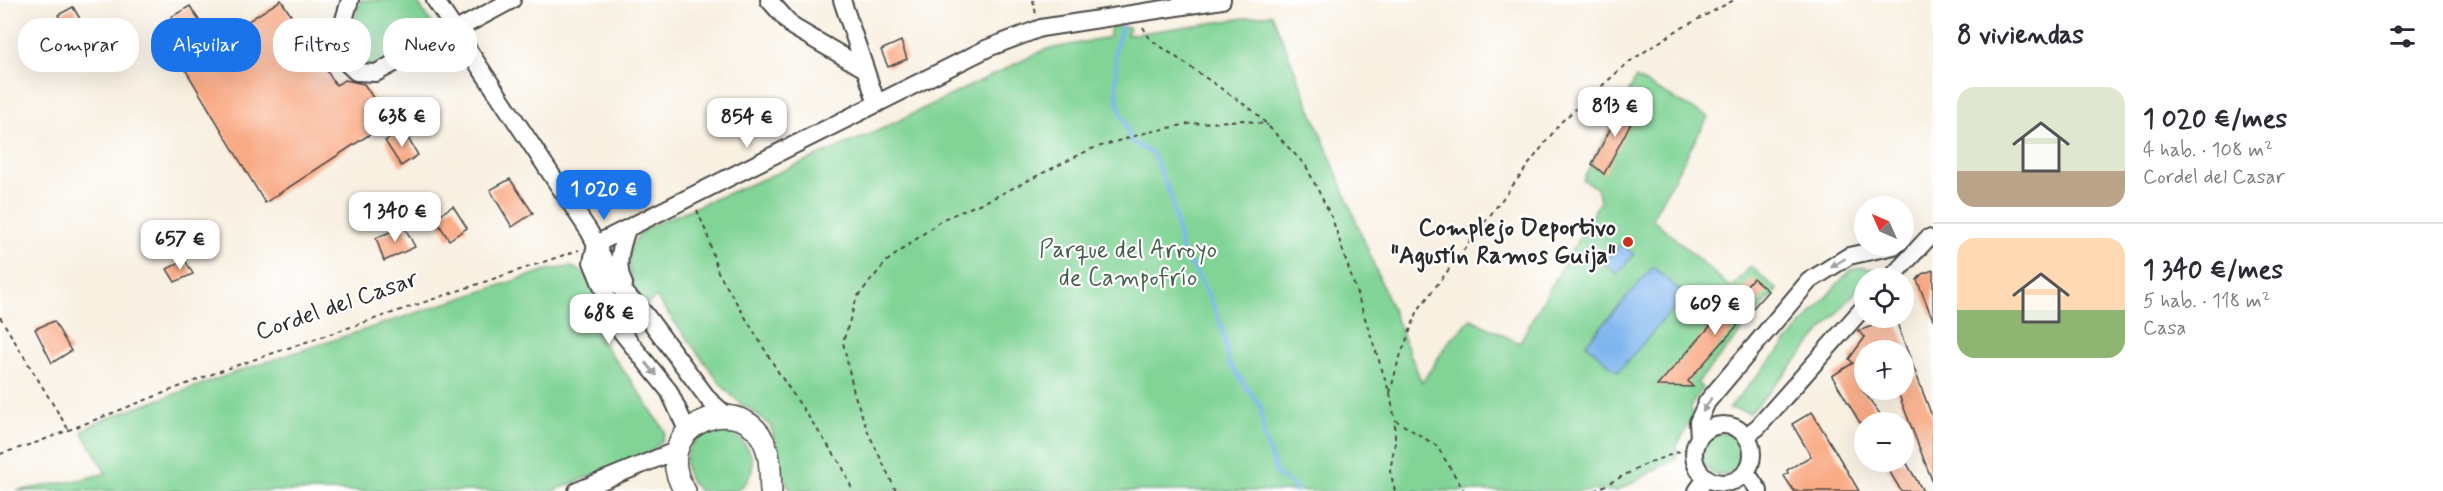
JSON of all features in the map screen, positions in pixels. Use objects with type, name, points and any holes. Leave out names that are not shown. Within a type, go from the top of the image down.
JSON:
[{"type":"main road","points":[[684,491],[675,477],[675,451],[687,430],[705,418],[727,416],[745,421],[759,434],[768,450],[771,491]]},
{"type":"main road","points":[[760,491],[769,469]]},
{"type":"street","points":[[350,0],[339,36],[342,59],[356,72],[376,73],[383,69]]},
{"type":"street","points":[[435,0],[448,18]]},
{"type":"street","points":[[477,19],[512,0]]},
{"type":"street","points":[[769,0],[793,27],[865,69]]},
{"type":"street","points":[[842,0],[877,104]]},
{"type":"street","points":[[596,244],[988,48],[1041,28],[1222,0]]},
{"type":"street","points":[[477,62],[596,244],[618,286],[645,314],[709,400],[727,416]]},
{"type":"street","points":[[627,229],[619,256],[621,278],[632,302]]},
{"type":"street","points":[[1914,242],[1930,238]]},
{"type":"street","points":[[1901,268],[1930,238]]},
{"type":"street","points":[[596,244],[592,262],[620,330],[669,391],[687,430]]},
{"type":"street","points":[[1697,442],[1713,427],[1731,426],[1746,436],[1752,454],[1746,472],[1732,482],[1701,485],[1695,464],[1698,422],[1707,402],[1809,281],[1854,255]]},
{"type":"street","points":[[614,315],[617,308],[632,302]]},
{"type":"street","points":[[1746,436],[1758,427],[1854,318]]},
{"type":"street","points":[[577,491],[675,451]]},
{"type":"street","points":[[1746,472],[1759,491]]},
{"type":"path","points":[[1390,394],[1398,362],[1418,310],[1561,122],[1629,62],[1676,32],[1734,0]]},
{"type":"path","points":[[1134,13],[1150,39],[1255,112],[1306,166],[1332,218],[1390,394],[1395,420],[1395,443],[1390,471],[1395,491]]},
{"type":"path","points":[[896,491],[868,432],[854,393],[843,342],[857,297],[887,261],[943,219],[991,199],[1091,149],[1145,133],[1188,124],[1243,120],[1268,125]]},
{"type":"path","points":[[692,196],[707,234],[718,272],[780,375],[842,466],[853,491]]},
{"type":"path","name":"Cordel del Casar","points":[[0,453],[38,442],[219,371],[596,244]]},
{"type":"path","points":[[0,317],[68,429]]},
{"type":"path","points":[[1395,420],[1437,446],[1464,491]]},
{"type":"path","points":[[1594,491],[1648,463],[1697,442]]},
{"type":"green space","points":[[361,0],[416,0],[428,18],[383,18],[383,62],[371,66],[371,18],[355,18]]},
{"type":"green space","name":"Parque del Arroyo de Campofrío","points":[[1272,14],[1422,383],[1448,343],[1471,319],[1519,343],[1600,201],[1597,188],[1583,180],[1636,78],[1708,117],[1652,218],[1731,288],[1751,266],[1777,290],[1697,383],[1703,388],[1694,400],[1691,409],[1692,418],[1677,446],[1677,458],[1617,491],[791,491],[782,473],[781,461],[771,427],[723,387],[656,297],[645,306],[636,290],[630,270],[630,251],[640,234],[648,228],[873,133],[1044,50],[1109,37],[1111,26],[1129,27],[1127,35]]},
{"type":"green space","points":[[571,267],[587,275],[598,289],[605,306],[608,324],[596,334],[665,431],[662,441],[649,453],[553,491],[16,491],[106,473],[82,431],[105,419],[239,371],[547,270]]},
{"type":"green space","points":[[1854,269],[1854,294],[1763,399],[1750,413],[1729,408],[1849,271]]},
{"type":"green space","points":[[713,430],[736,437],[750,453],[751,473],[746,482],[736,491],[700,491],[687,474],[686,457],[690,448],[695,441]]},
{"type":"green space","points":[[1722,433],[1737,439],[1743,454],[1737,469],[1722,475],[1707,469],[1701,454],[1707,439]]},
{"type":"water","points":[[1621,244],[1634,254],[1617,274],[1604,263]]},
{"type":"water","points":[[1653,267],[1685,295],[1618,372],[1586,344]]},
{"type":"building","points":[[281,0],[293,18],[273,18],[273,72],[328,72],[336,85],[345,80],[364,84],[381,110],[374,116],[381,127],[265,203],[187,72],[261,72],[261,18],[253,18]]},
{"type":"building","points":[[190,6],[198,18],[172,18]]},
{"type":"building","points":[[73,7],[79,18],[60,18],[58,15]]},
{"type":"building","points":[[901,41],[907,59],[888,67],[881,50]]},
{"type":"building","points":[[1624,103],[1638,109],[1604,174],[1592,164]]},
{"type":"building","points":[[403,130],[418,155],[401,166],[385,141]]},
{"type":"building","points":[[510,179],[533,213],[512,227],[490,190]]},
{"type":"building","points":[[453,206],[467,228],[449,240],[435,218]]},
{"type":"building","points":[[404,226],[415,247],[384,261],[376,238]]},
{"type":"building","points":[[185,260],[193,274],[175,282],[167,269]]},
{"type":"building","points":[[1933,270],[1933,320],[1917,280],[1922,274]]},
{"type":"building","points":[[1753,278],[1768,291],[1688,381],[1693,387],[1657,386]]},
{"type":"building","points":[[54,321],[71,351],[52,363],[35,329]]},
{"type":"building","points":[[1867,328],[1899,328],[1903,340],[1863,340],[1865,337],[1858,331]]},
{"type":"building","points":[[1854,352],[1854,400],[1870,400],[1879,412],[1854,413],[1832,376],[1853,363],[1849,359]]},
{"type":"building","points":[[1914,368],[1933,419],[1933,483],[1914,434],[1914,412],[1906,412],[1901,400],[1914,400]]},
{"type":"building","points":[[1812,412],[1859,491],[1794,491],[1784,476],[1788,473],[1787,470],[1811,456],[1792,424]]},
{"type":"building","points":[[1890,472],[1912,472],[1923,491],[1901,491]]},
{"type":"waterway","points":[[1122,26],[1115,50],[1117,101],[1132,142],[1153,154],[1171,196],[1182,254],[1193,267],[1212,302],[1223,331],[1229,363],[1261,407],[1264,436],[1277,475],[1297,491]]},
{"type":"place","name":"Complejo Deportivo \"Agustín Ramos Guija\"","points":[[1628,242]]}]
